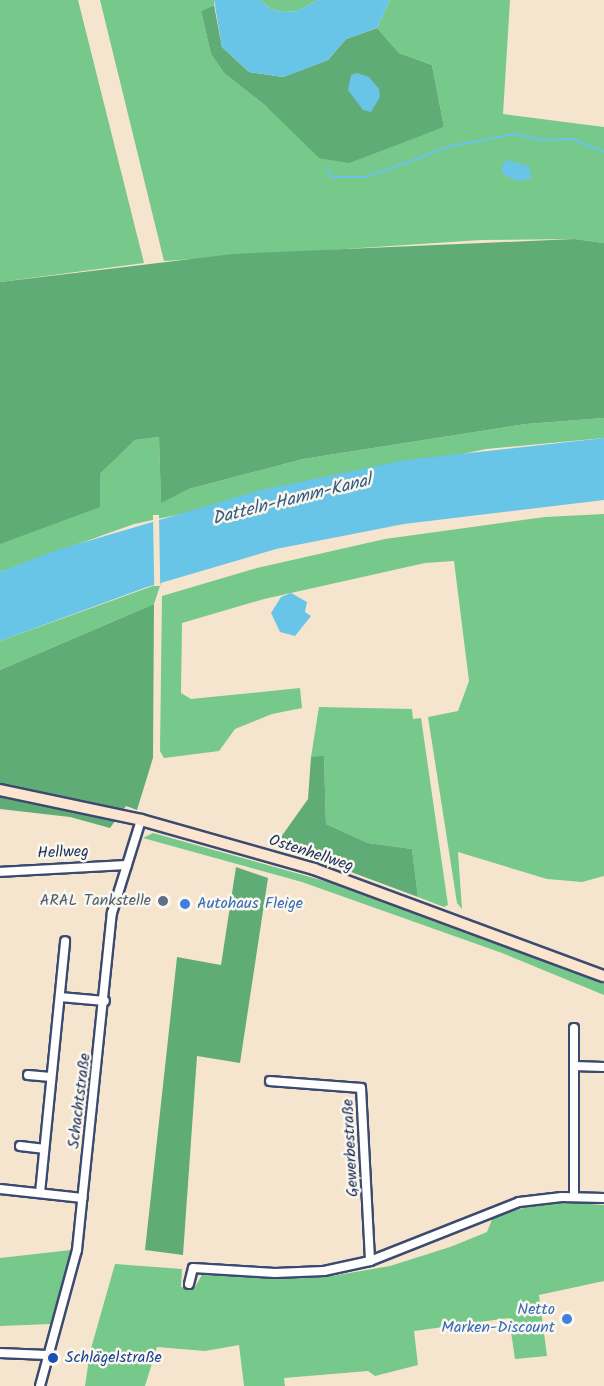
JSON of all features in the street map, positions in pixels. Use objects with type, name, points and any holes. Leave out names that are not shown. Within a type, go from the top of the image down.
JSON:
[{"type":"main road","name":"Ostenhellweg","points":[[0,790],[141,820],[314,869],[604,976]]},
{"type":"street","name":"Schachtstraße","points":[[40,1386],[77,1250],[105,1001],[112,913],[141,820]]},
{"type":"street","name":"Hellweg","points":[[0,872],[127,865]]},
{"type":"street","points":[[40,1193],[65,941]]},
{"type":"street","points":[[60,997],[105,1001]]},
{"type":"street","points":[[574,1028],[574,1196]]},
{"type":"street","points":[[574,1066],[604,1067]]},
{"type":"street","points":[[28,1075],[51,1077]]},
{"type":"street","name":"Gewerbestraße","points":[[270,1081],[361,1088],[370,1261]]},
{"type":"street","points":[[20,1146],[43,1149]]},
{"type":"street","points":[[0,1189],[83,1198]]},
{"type":"street","points":[[189,1284],[193,1268],[299,1272],[370,1261],[508,1205],[574,1196],[604,1198]]},
{"type":"street","points":[[0,1353],[47,1355]]},
{"type":"green space","points":[[0,0],[78,0],[144,263],[0,282]]},
{"type":"green space","points":[[100,0],[214,0],[214,5],[201,11],[211,54],[224,73],[266,106],[396,144],[444,127],[432,65],[399,53],[377,28],[390,0],[510,0],[503,114],[604,127],[604,243],[574,239],[481,240],[164,261]]},
{"type":"green space","points":[[260,0],[318,0],[297,11],[282,12],[271,9]]},
{"type":"green space","points":[[214,5],[222,47],[249,72],[283,77],[328,60],[346,39],[377,28],[399,53],[432,65],[444,127],[349,163],[319,158],[266,106],[224,73],[211,54],[201,11]]},
{"type":"green space","points":[[574,239],[604,243],[604,418],[526,424],[303,459],[189,489],[161,503],[159,437],[135,440],[100,474],[100,507],[0,544],[0,282],[233,254]]},
{"type":"green space","points":[[604,418],[604,438],[486,449],[134,524],[0,572],[0,544],[100,474],[135,440],[159,437],[161,502],[189,489],[303,459],[526,424]]},
{"type":"green space","points":[[604,514],[604,876],[582,882],[547,879],[458,852],[462,909],[457,903],[428,717],[458,711],[469,681],[454,561],[425,563],[264,599],[182,623],[181,693],[191,699],[300,688],[302,708],[272,714],[235,729],[219,751],[164,758],[160,751],[162,596],[257,568],[385,539],[545,517]]},
{"type":"green space","points":[[161,583],[154,604],[0,670],[0,641]]},
{"type":"green space","points":[[154,604],[153,758],[137,810],[126,806],[110,828],[70,817],[0,809],[0,670]]},
{"type":"green space","points":[[319,707],[412,709],[413,719],[421,718],[448,905],[444,907],[418,897],[412,849],[368,843],[326,824],[324,757],[311,757]]},
{"type":"green space","points":[[324,756],[326,824],[368,843],[412,849],[418,897],[276,844],[308,799],[311,757]]},
{"type":"green space","points":[[153,833],[328,882],[604,984],[604,995],[502,953],[302,882],[143,838]]},
{"type":"green space","points":[[236,867],[268,878],[240,1063],[197,1056],[183,1255],[145,1250],[177,957],[221,965]]},
{"type":"green space","points":[[564,1202],[604,1205],[604,1281],[539,1295],[547,1356],[515,1359],[509,1318],[414,1331],[418,1365],[375,1376],[368,1371],[284,1378],[285,1386],[244,1386],[239,1345],[205,1351],[157,1347],[145,1386],[85,1386],[90,1352],[115,1264],[182,1269],[181,1287],[194,1289],[203,1273],[271,1278],[332,1276],[390,1266],[450,1247],[487,1232],[493,1217],[527,1207]]},
{"type":"green space","points":[[71,1250],[51,1324],[0,1326],[0,1258]]},
{"type":"water","points":[[214,0],[260,0],[271,9],[282,12],[297,11],[318,0],[390,0],[377,28],[346,39],[328,60],[284,77],[249,72],[222,47]]},
{"type":"water","points":[[357,73],[369,77],[379,89],[380,97],[371,112],[363,110],[348,90],[351,75]]},
{"type":"water","points":[[506,160],[529,166],[531,179],[517,181],[504,175],[501,169]]},
{"type":"water","name":"Datteln-Hamm-Kanal","points":[[604,438],[604,500],[404,524],[276,549],[147,587],[0,641],[0,572],[54,551],[261,490],[406,460]]},
{"type":"water","points":[[291,593],[307,602],[305,612],[311,616],[295,636],[280,632],[271,613],[281,597]]},
{"type":"pier","points":[[153,515],[159,515],[160,586],[154,586]]},
{"type":"waterway","points":[[327,169],[332,177],[366,177],[451,146],[515,134],[540,140],[572,139],[604,152]]},
{"type":"place","name":"ARAL Tankstelle","points":[[163,901]]},
{"type":"place","name":"Autohaus Fleige","points":[[185,904]]},
{"type":"place","name":"Netto Marken-Discount","points":[[567,1319]]},
{"type":"place","name":"Schlägelstraße","points":[[53,1358]]}]
